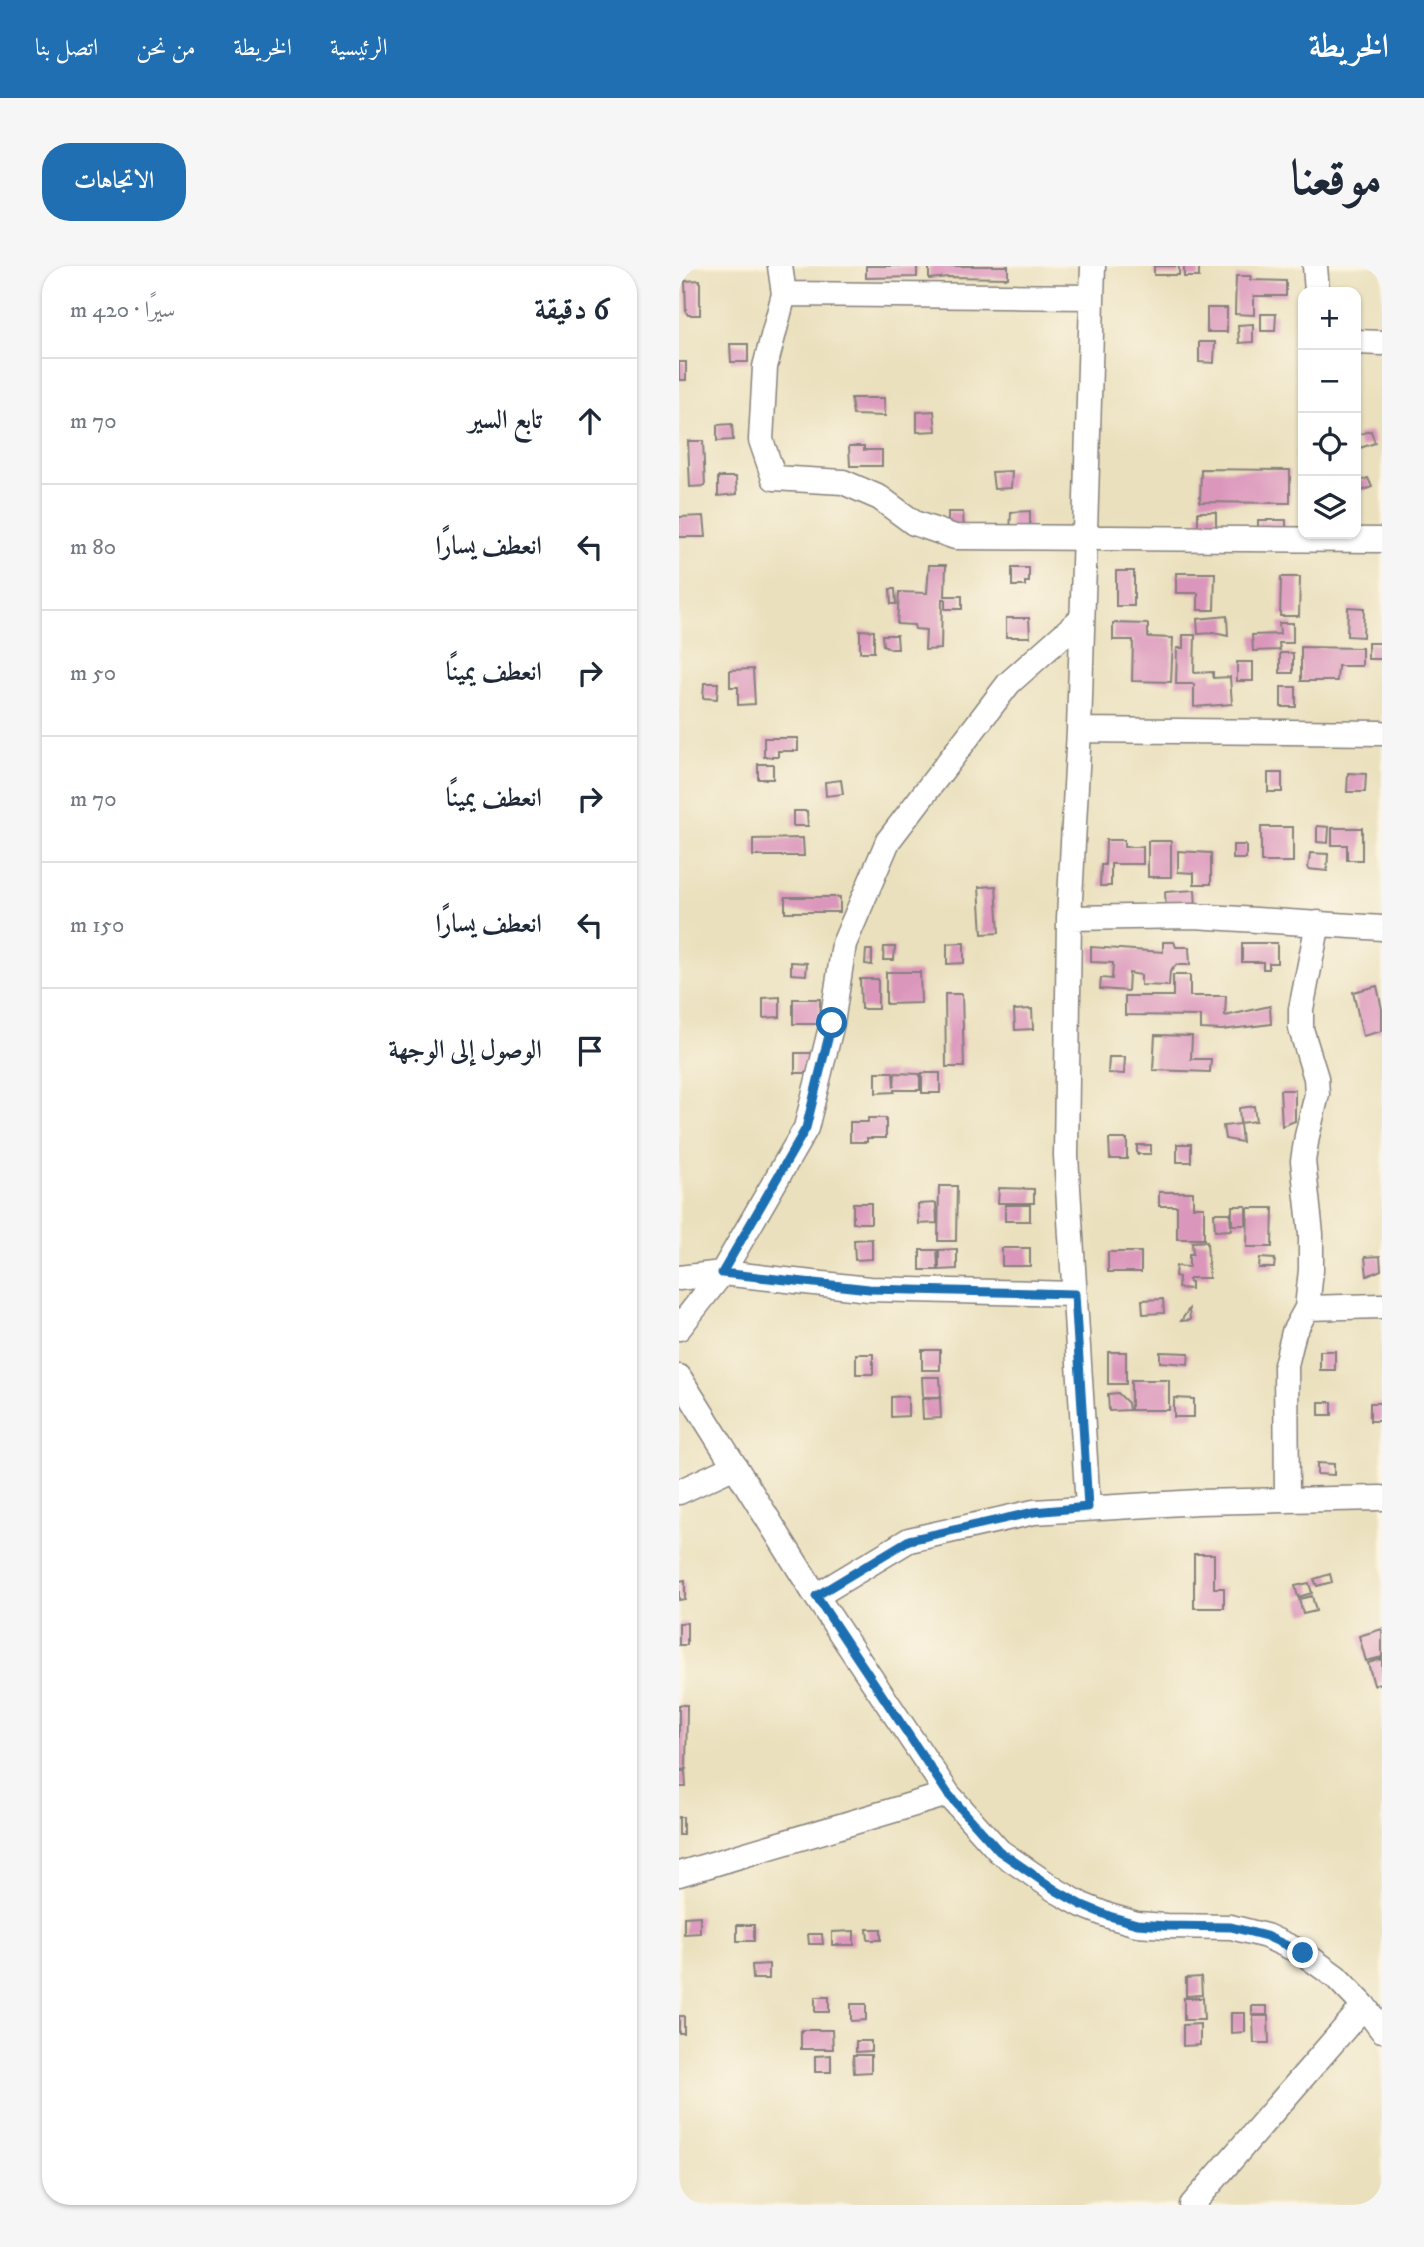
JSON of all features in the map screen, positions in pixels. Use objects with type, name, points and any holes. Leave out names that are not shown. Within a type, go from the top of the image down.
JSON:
[{"type":"street","points":[[780,266],[784,294],[765,367],[761,440],[774,478],[843,482],[880,498],[914,523],[955,537],[1298,536]]},
{"type":"street","points":[[1088,1507],[1066,1156],[1069,918],[1079,730],[1093,266]]},
{"type":"street","points":[[1315,266],[1317,287]]},
{"type":"street","points":[[784,294],[1092,298]]},
{"type":"street","points":[[1361,342],[1382,343]]},
{"type":"street","points":[[1361,539],[1382,540]]},
{"type":"street","points":[[679,1328],[722,1273],[806,1128],[832,1023],[844,944],[888,841],[1009,683],[1081,619]]},
{"type":"street","points":[[1079,730],[1382,733]]},
{"type":"street","points":[[1069,918],[1194,916],[1382,928]]},
{"type":"street","points":[[1287,1500],[1286,1365],[1294,1332],[1307,1308],[1311,1234],[1303,1161],[1317,1094],[1316,1078],[1301,1029],[1301,1009],[1318,923]]},
{"type":"street","points":[[679,1278],[722,1273],[869,1289],[1075,1294]]},
{"type":"street","points":[[1307,1308],[1382,1306]]},
{"type":"street","points":[[679,1377],[816,1596],[948,1794],[999,1851],[1057,1891],[1109,1916],[1137,1924],[1231,1927],[1266,1936],[1303,1953],[1336,1977],[1364,2006],[1382,2030]]},
{"type":"street","points":[[679,1492],[735,1466]]},
{"type":"street","points":[[816,1596],[909,1540],[1034,1512],[1088,1507],[1382,1498]]},
{"type":"street","points":[[679,1874],[948,1794]]},
{"type":"street","points":[[1192,2205],[1364,2006]]},
{"type":"building","points":[[866,266],[917,266],[917,277],[866,278]]},
{"type":"building","points":[[929,266],[1008,266],[1008,278],[929,279]]},
{"type":"building","points":[[1154,266],[1179,266],[1179,275],[1154,275]]},
{"type":"building","points":[[1184,266],[1199,266],[1199,277],[1184,277]]},
{"type":"building","points":[[1236,276],[1251,276],[1250,280],[1286,281],[1286,296],[1254,296],[1254,315],[1235,314]]},
{"type":"building","points":[[700,280],[700,315],[688,315],[685,281]]},
{"type":"building","points":[[1207,308],[1227,308],[1227,332],[1207,332]]},
{"type":"building","points":[[1261,314],[1276,314],[1275,331],[1261,331]]},
{"type":"building","points":[[1253,324],[1253,342],[1239,343],[1238,325]]},
{"type":"building","points":[[1199,342],[1215,342],[1214,363],[1199,362]]},
{"type":"building","points":[[730,344],[748,344],[748,362],[731,362]]},
{"type":"building","points":[[679,362],[686,362],[686,380],[679,380]]},
{"type":"building","points":[[851,398],[884,398],[885,416],[853,415]]},
{"type":"building","points":[[934,411],[936,431],[917,432],[917,412]]},
{"type":"building","points":[[732,424],[733,440],[717,441],[717,425]]},
{"type":"building","points":[[1371,431],[1375,443],[1361,448],[1361,434]]},
{"type":"building","points":[[688,441],[703,441],[705,486],[690,487]]},
{"type":"building","points":[[849,446],[864,446],[864,450],[882,450],[882,466],[850,466]]},
{"type":"building","points":[[1201,469],[1290,470],[1290,503],[1200,502]]},
{"type":"building","points":[[1012,471],[1011,488],[994,489],[992,472]]},
{"type":"building","points":[[718,477],[736,477],[737,494],[718,496]]},
{"type":"building","points":[[1368,478],[1372,487],[1361,491],[1361,480]]},
{"type":"building","points":[[1030,511],[1030,533],[1010,533],[1011,512]]},
{"type":"building","points":[[948,512],[963,512],[964,532],[948,531]]},
{"type":"building","points":[[1198,512],[1216,512],[1216,534],[1198,533]]},
{"type":"building","points":[[704,516],[706,537],[679,537],[679,517]]},
{"type":"building","points":[[1258,520],[1286,520],[1286,535],[1258,534]]},
{"type":"building","points":[[929,565],[946,565],[945,596],[962,596],[962,609],[945,609],[945,599],[942,599],[941,649],[925,650],[926,630],[915,629],[914,625],[897,624],[899,592],[927,593]]},
{"type":"building","points":[[1012,568],[1029,568],[1029,582],[1025,582],[1025,586],[1012,586]]},
{"type":"building","points":[[1116,571],[1134,571],[1134,606],[1116,606]]},
{"type":"building","points":[[1176,573],[1215,573],[1214,610],[1198,610],[1198,593],[1176,593]]},
{"type":"building","points":[[1281,577],[1300,577],[1299,616],[1280,616]]},
{"type":"building","points":[[890,589],[895,589],[896,604],[891,604]]},
{"type":"building","points":[[1348,607],[1364,608],[1363,637],[1347,636]]},
{"type":"building","points":[[1227,616],[1228,636],[1198,634],[1197,619]]},
{"type":"building","points":[[1006,618],[1029,618],[1030,637],[1006,637]]},
{"type":"building","points":[[1113,623],[1148,624],[1148,637],[1173,638],[1171,682],[1132,681],[1133,640],[1113,640]]},
{"type":"building","points":[[1279,623],[1293,623],[1293,643],[1279,643],[1280,650],[1253,651],[1252,635],[1280,634]]},
{"type":"building","points":[[860,630],[874,631],[874,652],[860,652]]},
{"type":"building","points":[[882,635],[897,635],[898,649],[883,645]]},
{"type":"building","points":[[1183,635],[1195,635],[1194,673],[1213,672],[1213,678],[1230,677],[1232,704],[1194,707],[1194,684],[1176,684],[1177,648],[1183,648]]},
{"type":"building","points":[[1368,643],[1382,643],[1382,659],[1368,659]]},
{"type":"building","points":[[1301,647],[1362,648],[1362,666],[1338,666],[1337,681],[1301,681]]},
{"type":"building","points":[[1280,653],[1293,653],[1293,673],[1280,673]]},
{"type":"building","points":[[1237,662],[1253,662],[1253,681],[1237,681]]},
{"type":"building","points":[[753,669],[755,704],[738,705],[738,687],[730,687],[730,670]]},
{"type":"building","points":[[704,683],[718,683],[717,699],[703,698]]},
{"type":"building","points":[[1281,687],[1296,687],[1296,707],[1281,707]]},
{"type":"building","points":[[764,738],[798,738],[798,751],[778,751],[778,757],[764,757]]},
{"type":"building","points":[[758,764],[773,764],[773,779],[758,779]]},
{"type":"building","points":[[1268,773],[1282,773],[1282,792],[1268,792]]},
{"type":"building","points":[[1348,773],[1366,774],[1365,792],[1347,792]]},
{"type":"building","points":[[841,780],[843,794],[826,796],[825,782]]},
{"type":"building","points":[[793,811],[807,811],[808,826],[793,826]]},
{"type":"building","points":[[1317,826],[1329,827],[1328,843],[1317,842]]},
{"type":"building","points":[[1261,827],[1293,827],[1293,862],[1261,862]]},
{"type":"building","points":[[1332,828],[1362,828],[1362,860],[1347,860],[1347,845],[1332,845]]},
{"type":"building","points":[[803,838],[804,856],[753,856],[753,839]]},
{"type":"building","points":[[1106,840],[1124,840],[1124,847],[1143,847],[1143,864],[1111,864],[1111,886],[1100,886],[1101,865],[1105,865]]},
{"type":"building","points":[[1148,841],[1171,841],[1171,877],[1148,877]]},
{"type":"building","points":[[1233,845],[1246,845],[1246,859],[1233,859]]},
{"type":"building","points":[[1178,851],[1211,853],[1211,884],[1194,884],[1194,873],[1178,872]]},
{"type":"building","points":[[1310,853],[1328,854],[1327,871],[1308,869]]},
{"type":"building","points":[[996,886],[999,933],[982,934],[979,887]]},
{"type":"building","points":[[1195,890],[1196,908],[1166,910],[1165,892]]},
{"type":"building","points":[[785,897],[840,897],[840,912],[785,912]]},
{"type":"building","points":[[1163,942],[1174,942],[1176,947],[1189,947],[1190,965],[1176,965],[1170,972],[1169,986],[1141,985],[1141,975],[1129,973],[1128,991],[1100,989],[1101,978],[1112,979],[1113,963],[1091,962],[1091,947],[1163,952]]},
{"type":"building","points":[[964,943],[964,963],[947,964],[947,944]]},
{"type":"building","points":[[1242,943],[1277,943],[1277,963],[1269,963],[1269,969],[1263,969],[1263,962],[1242,962]]},
{"type":"building","points":[[884,947],[895,947],[894,960],[883,960]]},
{"type":"building","points":[[866,950],[872,950],[872,965],[865,964]]},
{"type":"building","points":[[791,962],[807,963],[806,975],[791,974]]},
{"type":"building","points":[[886,972],[920,972],[921,1003],[886,1004]]},
{"type":"building","points":[[1173,975],[1190,975],[1190,996],[1226,996],[1225,1016],[1270,1006],[1271,1024],[1222,1030],[1201,1029],[1201,1016],[1125,1015],[1125,996],[1173,996]]},
{"type":"building","points":[[860,979],[878,979],[878,1009],[861,1009]]},
{"type":"building","points":[[1377,986],[1382,1009],[1382,1031],[1363,1036],[1353,992]]},
{"type":"building","points":[[945,994],[962,994],[964,1067],[946,1067]]},
{"type":"building","points":[[780,997],[780,1017],[763,1018],[763,998]]},
{"type":"building","points":[[793,999],[820,999],[820,1024],[793,1024]]},
{"type":"building","points":[[1032,1009],[1033,1029],[1015,1030],[1014,1010]]},
{"type":"building","points":[[1155,1035],[1192,1036],[1191,1059],[1211,1059],[1210,1072],[1153,1070]]},
{"type":"building","points":[[795,1053],[813,1053],[813,1073],[795,1073]]},
{"type":"building","points":[[1109,1057],[1125,1057],[1124,1074],[1108,1073]]},
{"type":"building","points":[[876,1072],[893,1072],[894,1087],[895,1073],[920,1074],[920,1090],[876,1093]]},
{"type":"building","points":[[922,1073],[940,1073],[940,1093],[922,1093]]},
{"type":"building","points":[[1280,1090],[1295,1090],[1295,1121],[1282,1126]]},
{"type":"building","points":[[1254,1106],[1256,1121],[1240,1123],[1239,1108]]},
{"type":"building","points":[[868,1118],[886,1118],[886,1138],[850,1142],[850,1122],[868,1122]]},
{"type":"building","points":[[1240,1124],[1242,1142],[1225,1139],[1223,1126]]},
{"type":"building","points":[[1109,1139],[1127,1139],[1127,1159],[1110,1159]]},
{"type":"building","points":[[1177,1144],[1191,1144],[1191,1162],[1177,1162]]},
{"type":"building","points":[[1137,1145],[1151,1145],[1151,1154],[1137,1154]]},
{"type":"building","points":[[939,1186],[957,1186],[956,1241],[938,1241]]},
{"type":"building","points":[[999,1188],[1034,1189],[1034,1203],[998,1203]]},
{"type":"building","points":[[1159,1192],[1193,1192],[1193,1207],[1204,1207],[1204,1239],[1177,1239],[1177,1206],[1159,1206]]},
{"type":"building","points":[[853,1203],[871,1203],[871,1223],[853,1223]]},
{"type":"building","points":[[936,1203],[937,1223],[919,1224],[918,1204]]},
{"type":"building","points":[[1005,1205],[1030,1205],[1030,1221],[1005,1221]]},
{"type":"building","points":[[1232,1206],[1246,1206],[1246,1225],[1232,1225]]},
{"type":"building","points":[[1248,1208],[1273,1208],[1272,1247],[1247,1247]]},
{"type":"building","points":[[1214,1213],[1230,1213],[1231,1230],[1215,1231]]},
{"type":"building","points":[[872,1239],[872,1259],[855,1260],[854,1240]]},
{"type":"building","points":[[1207,1241],[1209,1278],[1189,1278],[1191,1289],[1178,1288],[1176,1266],[1189,1267],[1189,1254],[1193,1254],[1192,1242]]},
{"type":"building","points":[[1002,1248],[1030,1248],[1030,1266],[1002,1266]]},
{"type":"building","points":[[957,1249],[957,1269],[939,1270],[939,1250]]},
{"type":"building","points":[[920,1250],[937,1250],[938,1270],[920,1270]]},
{"type":"building","points":[[1108,1252],[1141,1252],[1141,1272],[1108,1272]]},
{"type":"building","points":[[1380,1256],[1381,1270],[1367,1276],[1365,1257]]},
{"type":"building","points":[[1260,1258],[1275,1259],[1274,1268],[1259,1268]]},
{"type":"building","points":[[1163,1299],[1164,1313],[1143,1314],[1142,1300]]},
{"type":"building","points":[[1189,1309],[1190,1320],[1181,1321]]},
{"type":"building","points":[[922,1350],[940,1350],[940,1370],[922,1370]]},
{"type":"building","points":[[1320,1351],[1335,1351],[1335,1370],[1320,1370]]},
{"type":"building","points":[[1108,1352],[1126,1352],[1126,1384],[1108,1384]]},
{"type":"building","points":[[1160,1352],[1189,1353],[1188,1364],[1160,1362]]},
{"type":"building","points":[[856,1354],[873,1354],[873,1374],[856,1374]]},
{"type":"building","points":[[922,1377],[940,1377],[941,1397],[923,1397]]},
{"type":"building","points":[[1131,1380],[1169,1380],[1169,1410],[1131,1410]]},
{"type":"building","points":[[1118,1393],[1128,1403],[1129,1410],[1109,1411],[1108,1394]]},
{"type":"building","points":[[908,1396],[908,1416],[891,1417],[891,1397]]},
{"type":"building","points":[[940,1398],[941,1418],[923,1419],[922,1399]]},
{"type":"building","points":[[1174,1398],[1194,1399],[1194,1417],[1174,1417]]},
{"type":"building","points":[[1319,1402],[1332,1402],[1332,1415],[1319,1415]]},
{"type":"building","points":[[1370,1403],[1382,1403],[1382,1421],[1370,1421]]},
{"type":"building","points":[[1317,1463],[1334,1464],[1334,1475],[1317,1474]]},
{"type":"building","points":[[1194,1554],[1214,1554],[1214,1588],[1224,1588],[1224,1608],[1194,1608]]},
{"type":"building","points":[[1330,1574],[1332,1582],[1317,1586],[1314,1579]]},
{"type":"building","points":[[685,1580],[685,1599],[679,1600],[679,1581]]},
{"type":"building","points":[[1309,1583],[1312,1593],[1298,1597],[1295,1586]]},
{"type":"building","points":[[1312,1596],[1316,1611],[1303,1614],[1299,1599]]},
{"type":"building","points":[[679,1623],[687,1623],[687,1645],[679,1645]]},
{"type":"building","points":[[1382,1629],[1382,1657],[1366,1661],[1359,1636]]},
{"type":"building","points":[[1382,1659],[1382,1683],[1374,1685],[1368,1663]]},
{"type":"building","points":[[679,1705],[687,1705],[686,1769],[679,1770]]},
{"type":"building","points":[[679,1771],[685,1771],[686,1787],[679,1787]]},
{"type":"building","points":[[679,1817],[683,1817],[683,1835],[679,1835]]},
{"type":"building","points":[[700,1916],[700,1933],[684,1934],[684,1917]]},
{"type":"building","points":[[737,1925],[754,1925],[754,1941],[737,1941]]},
{"type":"building","points":[[867,1929],[881,1929],[881,1940],[868,1940]]},
{"type":"building","points":[[854,1931],[854,1945],[832,1945],[832,1932]]},
{"type":"building","points":[[808,1934],[822,1934],[823,1944],[809,1944]]},
{"type":"building","points":[[769,1964],[769,1979],[753,1979],[752,1965]]},
{"type":"building","points":[[1201,1977],[1202,1995],[1186,1996],[1186,1978]]},
{"type":"building","points":[[815,1997],[829,1997],[829,2012],[815,2012]]},
{"type":"building","points":[[1184,1998],[1203,1998],[1204,2020],[1184,2020]]},
{"type":"building","points":[[851,2004],[866,2004],[866,2020],[851,2021]]},
{"type":"building","points":[[1252,2006],[1267,2006],[1267,2015],[1252,2015]]},
{"type":"building","points":[[1231,2013],[1245,2013],[1245,2032],[1231,2033]]},
{"type":"building","points":[[679,2016],[684,2016],[684,2033],[679,2033]]},
{"type":"building","points":[[1253,2016],[1268,2016],[1269,2043],[1254,2043]]},
{"type":"building","points":[[1200,2024],[1200,2045],[1183,2046],[1183,2025]]},
{"type":"building","points":[[801,2030],[832,2030],[833,2049],[801,2049]]},
{"type":"building","points":[[856,2041],[871,2041],[871,2051],[856,2052]]},
{"type":"building","points":[[831,2055],[831,2072],[815,2072],[815,2056]]},
{"type":"building","points":[[853,2055],[871,2055],[871,2072],[854,2073]]},
{"type":"route","points":[[832,1023],[806,1128],[722,1273],[869,1289],[1075,1294],[1088,1507],[1034,1512],[909,1540],[816,1596],[948,1794],[999,1851],[1057,1891],[1109,1916],[1137,1924],[1231,1927],[1266,1936],[1303,1953]]}]
